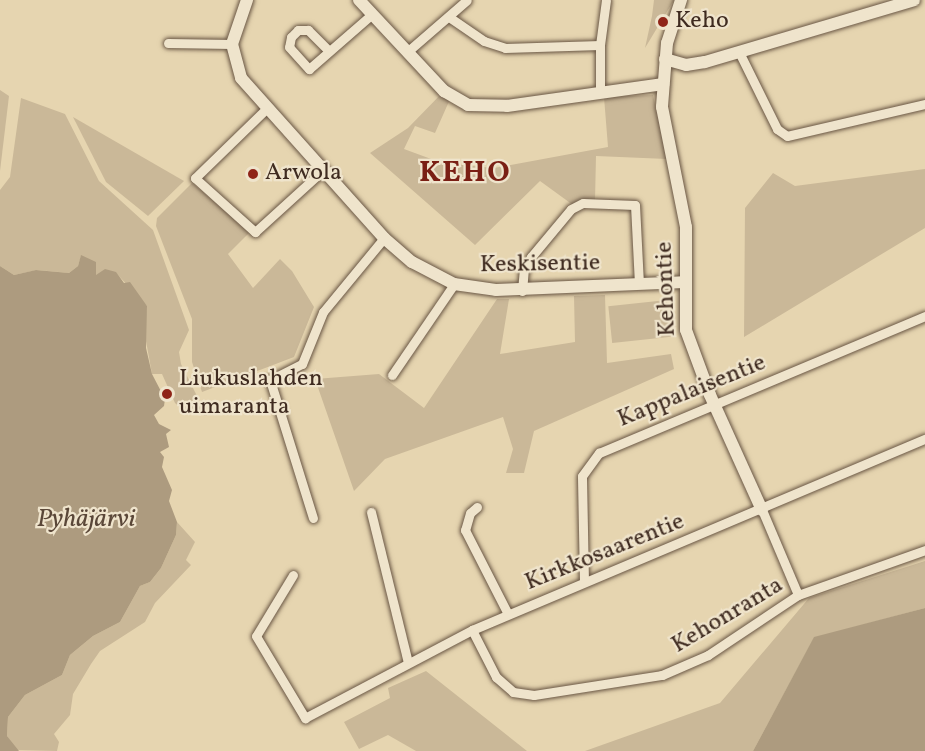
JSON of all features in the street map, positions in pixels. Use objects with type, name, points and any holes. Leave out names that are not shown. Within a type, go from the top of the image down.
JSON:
[{"type":"street","points":[[168,43],[232,44],[247,0]]},
{"type":"street","points":[[359,0],[452,97],[477,107],[663,84]]},
{"type":"street","points":[[407,52],[467,0]]},
{"type":"street","points":[[600,93],[600,45],[606,0]]},
{"type":"street","name":"Kehontie","points":[[681,0],[665,59],[663,116],[686,227],[684,282],[686,330],[714,404],[798,595]]},
{"type":"street","points":[[665,59],[692,64],[739,52],[883,3],[914,0]]},
{"type":"street","points":[[329,51],[308,30],[298,30],[291,37],[289,47],[309,69],[372,14]]},
{"type":"street","points":[[449,17],[484,41],[505,48],[600,45]]},
{"type":"street","name":"Keskisentie","points":[[232,44],[241,78],[266,109],[384,238],[412,262],[454,284],[522,291],[684,282]]},
{"type":"street","points":[[739,52],[777,129],[787,136],[925,104]]},
{"type":"street","points":[[266,109],[195,178],[255,232],[322,171]]},
{"type":"street","points":[[522,291],[524,270],[531,257],[572,209],[583,203],[634,205],[639,284]]},
{"type":"street","points":[[313,518],[270,380],[302,364],[323,312],[384,238]]},
{"type":"street","points":[[392,375],[454,284]]},
{"type":"street","name":"Kappalaisentie","points":[[584,582],[582,476],[588,463],[617,444],[925,316]]},
{"type":"street","name":"Kirkkosaarentie","points":[[293,575],[256,636],[306,718],[472,630],[762,510],[925,439]]},
{"type":"street","points":[[477,507],[470,513],[465,530],[508,614]]},
{"type":"street","points":[[371,512],[408,663]]},
{"type":"street","name":"Kehonranta","points":[[472,630],[503,685],[513,692],[534,695],[676,670],[708,655],[798,595],[925,550]]},
{"type":"shaded area","points":[[654,0],[674,0],[645,48],[652,16]]},
{"type":"shaded area","points":[[0,90],[9,96],[0,171]]},
{"type":"shaded area","points":[[444,91],[451,97],[435,133],[415,126],[404,149],[442,163],[494,168],[608,147],[604,97],[653,95],[667,159],[596,156],[595,201],[573,205],[540,181],[475,245],[370,153],[408,128]]},
{"type":"shaded area","points":[[21,98],[65,114],[99,181],[153,230],[189,330],[179,352],[181,364],[207,416],[183,410],[175,403],[162,374],[152,374],[144,330],[147,306],[116,273],[96,275],[81,256],[78,266],[69,273],[37,270],[14,275],[0,266],[0,190],[10,177]]},
{"type":"shaded area","points":[[73,117],[184,181],[148,216],[106,182]]},
{"type":"shaded area","points":[[925,169],[925,228],[744,337],[745,208],[773,173],[795,186]]},
{"type":"shaded area","points":[[192,183],[250,232],[228,254],[253,288],[280,259],[292,271],[314,307],[294,357],[202,392],[192,362],[192,319],[156,226],[157,218]]},
{"type":"shaded area","points":[[605,295],[607,363],[671,354],[674,369],[534,431],[524,473],[506,473],[513,449],[503,417],[385,459],[354,491],[315,379],[379,374],[424,408],[497,299],[509,299],[500,354],[575,342],[574,296]]},
{"type":"shaded area","points":[[667,300],[671,337],[612,343],[608,306]]},
{"type":"shaded area","points":[[177,522],[195,542],[186,560],[191,565],[155,603],[145,622],[100,651],[73,694],[70,715],[54,734],[59,742],[57,751],[16,750],[7,736],[8,717],[25,695],[62,675],[70,655],[93,636],[120,622],[140,586],[150,582],[161,568],[176,535]]},
{"type":"shaded area","points":[[925,561],[925,608],[814,638],[753,751],[585,751],[720,703],[809,598]]},
{"type":"shaded area","points":[[426,671],[527,751],[416,751],[388,735],[359,749],[344,722],[390,698],[388,688]]},
{"type":"water","name":"Pyhäjärvi","points":[[81,255],[96,262],[96,275],[105,269],[116,272],[124,283],[130,282],[147,306],[146,348],[152,374],[165,399],[164,406],[154,415],[159,424],[171,430],[166,434],[169,447],[160,452],[164,457],[162,467],[172,490],[169,501],[177,522],[176,535],[161,568],[150,582],[140,586],[120,622],[93,636],[70,655],[62,675],[25,695],[8,717],[7,736],[19,751],[0,751],[0,266],[14,275],[36,270],[69,273],[78,266]]},
{"type":"water","points":[[925,608],[925,751],[753,751],[814,637]]},
{"type":"place","name":"Keho","points":[[663,22]]},
{"type":"place","name":"Arwola","points":[[253,174]]},
{"type":"place","name":"Liukuslahden uimaranta","points":[[167,394]]},
{"type":"district","name":"KEHO","points":[[465,173]]}]
